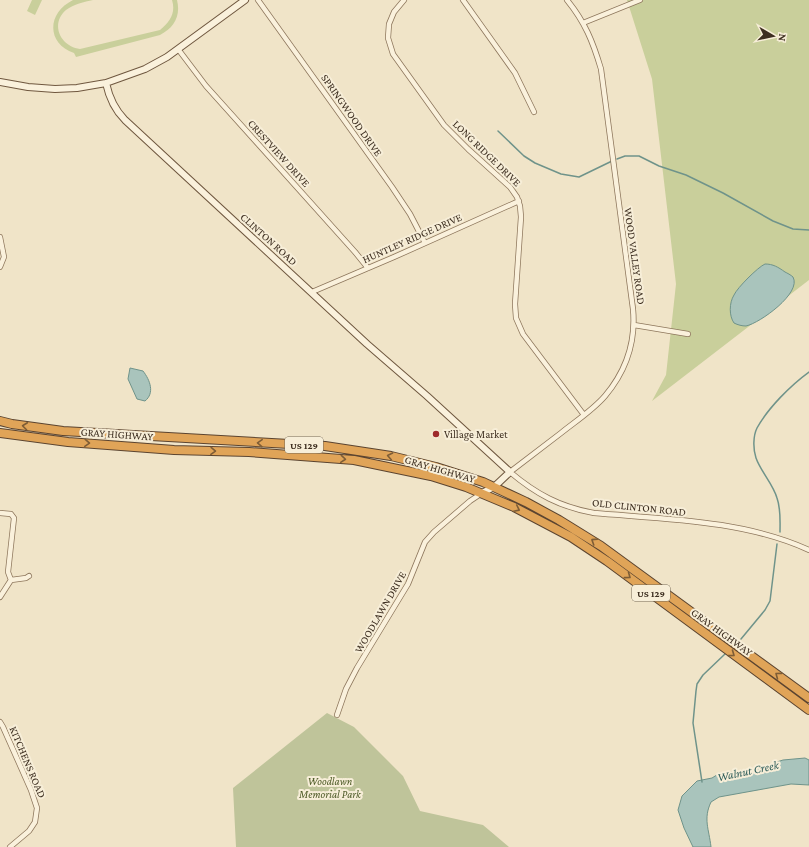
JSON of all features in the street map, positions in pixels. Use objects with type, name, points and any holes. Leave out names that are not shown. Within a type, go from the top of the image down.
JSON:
[{"type":"highway","name":"GRAY HIGHWAY","points":[[0,422],[63,431],[325,446],[390,456],[463,475],[494,487],[559,520],[601,546],[809,698]]},
{"type":"highway","name":"GRAY HIGHWAY","points":[[0,433],[76,442],[174,450],[249,452],[354,460],[431,476],[482,493],[534,517],[571,537],[607,561],[809,710]]},
{"type":"street","points":[[0,82],[28,87],[55,89],[77,88],[106,83],[149,67],[178,49],[245,0]]},
{"type":"street","name":"SPRINGWOOD DRIVE","points":[[258,0],[392,187],[410,214],[425,243]]},
{"type":"street","name":"LONG RIDGE DRIVE","points":[[404,0],[394,12],[389,24],[388,38],[393,54],[444,125],[468,150],[516,193],[519,200],[521,217],[515,304],[516,318],[523,334],[584,415]]},
{"type":"street","points":[[463,0],[515,73],[534,112]]},
{"type":"street","name":"WOOD VALLEY ROAD","points":[[510,472],[605,397],[617,380],[626,362],[634,325],[634,309],[604,90],[597,55],[579,14],[567,0]]},
{"type":"street","points":[[583,22],[640,0]]},
{"type":"street","name":"CRESTVIEW DRIVE","points":[[178,49],[206,86],[368,268]]},
{"type":"street","name":"CLINTON ROAD","points":[[106,83],[108,94],[113,105],[125,120],[510,472]]},
{"type":"street","name":"HUNTLEY RIDGE DRIVE","points":[[312,292],[519,200]]},
{"type":"street","points":[[0,237],[4,257],[0,267]]},
{"type":"street","points":[[634,325],[688,334]]},
{"type":"street","points":[[482,493],[494,487],[510,472]]},
{"type":"street","name":"OLD CLINTON ROAD","points":[[510,472],[523,483],[558,504],[579,510],[594,513],[726,526],[768,535],[799,545],[809,550]]},
{"type":"street","name":"WOODLAWN DRIVE","points":[[337,715],[346,689],[357,668],[408,584],[425,542],[440,526],[482,493]]},
{"type":"street","points":[[0,513],[11,514],[14,518],[8,572],[11,580]]},
{"type":"street","points":[[0,597],[11,580],[26,578],[29,576]]},
{"type":"street","name":"KITCHENS ROAD","points":[[0,722],[26,777],[37,808],[34,822],[29,831],[10,847]]},
{"type":"green space","points":[[32,0],[42,0],[35,15],[27,11]]},
{"type":"green space","points":[[73,0],[93,0],[69,8],[61,16],[59,22],[58,28],[63,39],[67,44],[80,49],[160,30],[167,24],[173,13],[172,0],[177,0],[178,11],[173,25],[160,35],[76,57],[74,53],[58,42],[53,28],[58,12]]},
{"type":"green space","points":[[627,0],[809,0],[809,280],[652,401],[666,375],[676,284],[652,79]]},
{"type":"green space","name":"Woodlawn Memorial Park","points":[[327,713],[354,727],[403,776],[420,811],[483,825],[509,847],[236,847],[233,788]]},
{"type":"water","points":[[765,264],[775,266],[793,277],[794,284],[791,291],[786,299],[761,319],[746,326],[734,323],[731,317],[730,309],[734,295],[748,278]]},
{"type":"water","points":[[130,368],[143,371],[148,378],[151,390],[145,401],[137,399],[128,379]]},
{"type":"water","points":[[805,758],[809,760],[809,785],[791,784],[719,797],[711,802],[707,814],[707,824],[711,847],[693,847],[684,828],[678,810],[682,796],[697,781],[712,778],[720,773],[749,771],[783,760]]},
{"type":"waterway","points":[[498,131],[524,156],[535,163],[561,174],[579,177],[612,161]]},
{"type":"waterway","points":[[617,159],[625,156],[639,156],[659,166],[686,175],[723,193],[773,221],[793,229],[809,230]]},
{"type":"waterway","points":[[780,532],[778,502],[773,488],[756,458],[754,439],[757,428],[774,405],[795,383],[809,372]]},
{"type":"waterway","points":[[741,639],[765,610],[770,601],[777,544]]},
{"type":"waterway","points":[[702,782],[693,723],[697,684],[703,675],[725,654]]},
{"type":"place","name":"Village Market","points":[[436,434]]},
{"type":"water label","name":"Walnut Creek","points":[[748,771]]}]
